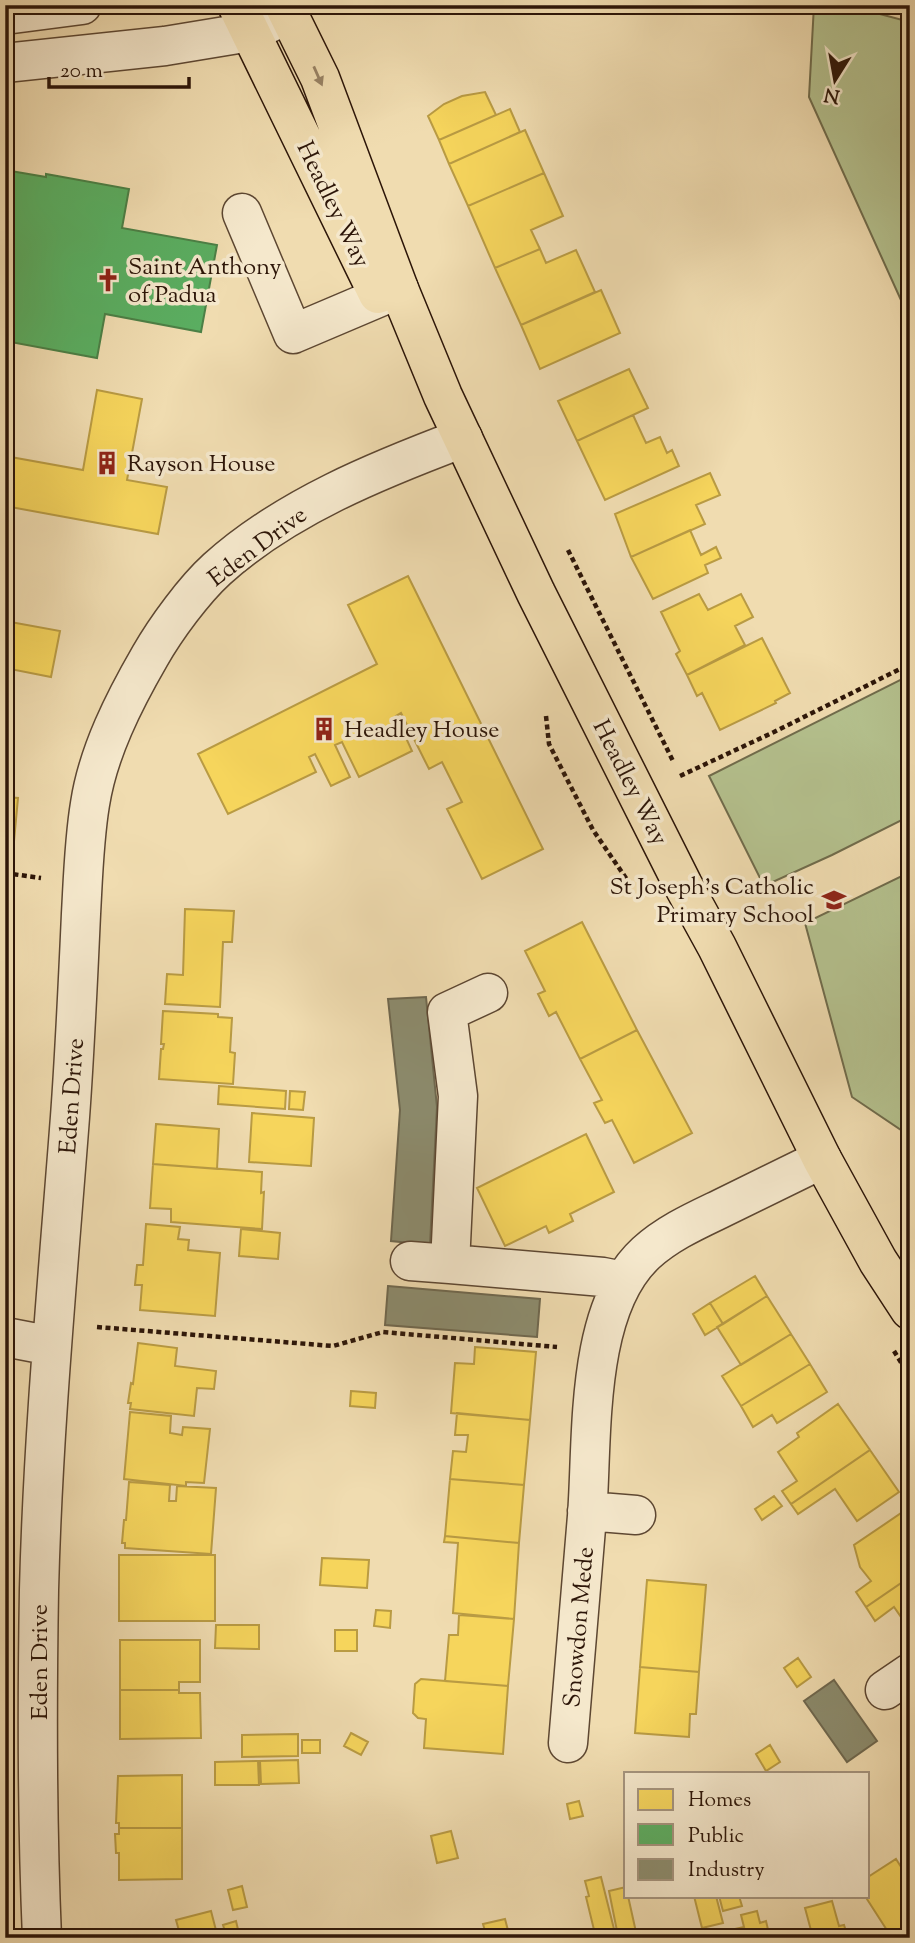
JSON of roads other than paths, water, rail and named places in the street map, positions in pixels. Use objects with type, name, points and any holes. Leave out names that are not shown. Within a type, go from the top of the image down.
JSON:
[{"type":"main road","name":"Headley Way","points":[[286,10],[320,78],[389,293]]},
{"type":"main road","name":"Headley Way","points":[[243,18],[443,396],[569,662],[717,947],[822,1159],[878,1261],[910,1310]]},
{"type":"street","points":[[5,15],[82,5]]},
{"type":"street","points":[[5,63],[164,46],[243,18],[286,10]]},
{"type":"street","points":[[242,214],[293,334],[389,293]]},
{"type":"street","name":"Eden Drive","points":[[42,1938],[37,1829],[39,1587],[53,1334],[90,804],[106,742],[151,653],[216,570],[265,534],[319,500],[397,462],[463,438]]},
{"type":"street","points":[[450,1264],[458,1096],[447,1012],[488,993]]},
{"type":"street","name":"Snowdon Mede","points":[[568,1743],[594,1387],[600,1350],[623,1281],[644,1255],[669,1234],[822,1159]]},
{"type":"street","points":[[410,1261],[603,1277],[623,1281]]},
{"type":"street","points":[[5,1337],[53,1334]]},
{"type":"street","name":"Snowdon Mede","points":[[587,1511],[636,1515]]},
{"type":"place","name":"Saint Anthony of Padua","points":[[108,280]]},
{"type":"place","name":"Rayson House","points":[[107,463]]},
{"type":"place","name":"Headley House","points":[[324,729]]},
{"type":"place","name":"St Joseph's Catholic Primary School","points":[[834,900]]}]
